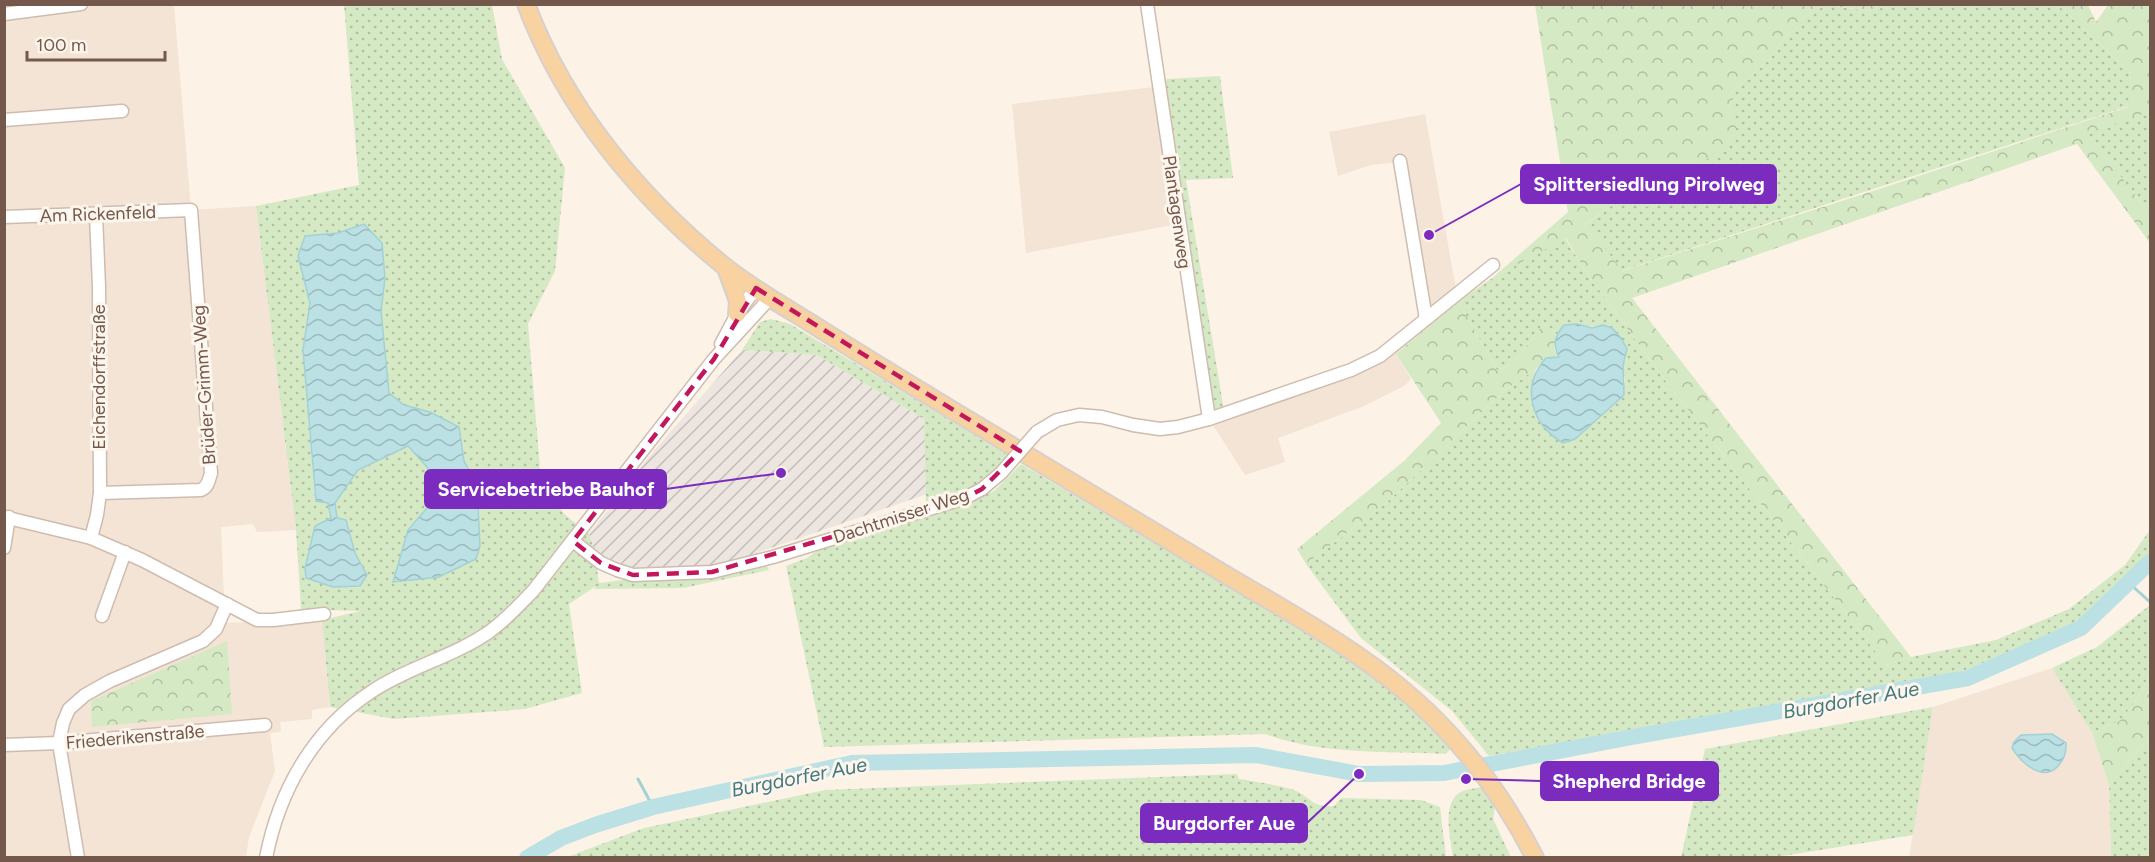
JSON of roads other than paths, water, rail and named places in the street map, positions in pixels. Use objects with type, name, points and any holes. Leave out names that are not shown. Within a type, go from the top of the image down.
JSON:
[{"type":"main road","points":[[526,4],[546,51],[597,135],[629,175],[671,219],[726,268],[901,380],[1311,626],[1391,681],[1432,715],[1465,750],[1498,794],[1535,858]]},
{"type":"main road","points":[[726,268],[738,301],[737,314]]},
{"type":"street","points":[[4,15],[81,4]]},
{"type":"street","name":"Plantagenweg","points":[[1147,4],[1209,419]]},
{"type":"street","points":[[4,120],[122,111]]},
{"type":"street","points":[[1400,162],[1426,319]]},
{"type":"street","name":"Am Rickenfeld","points":[[4,217],[191,210]]},
{"type":"street","name":"Brüder-Grimm-Weg","points":[[100,493],[201,490],[206,488],[209,482],[211,473],[191,210]]},
{"type":"street","name":"Eichendorffstraße","points":[[91,538],[100,493],[99,287],[96,215]]},
{"type":"street","name":"Dachtmisser Weg","points":[[573,541],[602,563],[633,575],[712,572],[773,557],[965,498],[982,489],[1001,473],[1037,432],[1057,420],[1079,416],[1102,417],[1160,429],[1209,419],[1351,370],[1380,356],[1493,266]]},
{"type":"street","points":[[714,359],[737,314],[763,293]]},
{"type":"street","points":[[266,858],[278,809],[288,785],[319,739],[340,716],[370,692],[489,632],[533,591],[763,293]]},
{"type":"street","points":[[4,548],[7,517],[91,538],[125,552],[257,620],[273,621],[324,614]]},
{"type":"street","points":[[102,616],[125,552]]},
{"type":"street","points":[[78,858],[59,743],[63,723],[69,709],[85,695],[110,681],[203,641],[216,629],[227,604]]},
{"type":"street","name":"Friederikenstraße","points":[[4,745],[59,743],[265,725]]},
{"type":"water","points":[[364,224],[382,243],[385,278],[381,311],[389,393],[404,405],[430,412],[459,427],[464,461],[477,486],[480,546],[476,559],[439,577],[393,582],[408,530],[439,494],[427,467],[408,446],[358,470],[335,503],[337,518],[346,520],[355,553],[367,575],[360,586],[333,587],[306,578],[305,568],[315,526],[331,518],[328,503],[316,501],[303,350],[310,303],[298,256],[305,236],[338,233]]},
{"type":"water","points":[[1577,324],[1592,328],[1603,325],[1612,328],[1621,338],[1627,349],[1623,365],[1624,395],[1575,439],[1563,443],[1543,426],[1537,415],[1533,404],[1533,381],[1546,358],[1559,357],[1555,344],[1564,325]]},
{"type":"water","points":[[2052,734],[2066,743],[2064,757],[2053,770],[2039,772],[2033,769],[2012,748],[2021,735]]},
{"type":"waterway","name":"Burgdorfer Aue","points":[[527,858],[561,838],[653,807],[852,763],[1256,755],[1359,774],[1444,773],[1632,737],[1968,678],[2081,628],[2150,562]]},
{"type":"waterway","points":[[2129,583],[2150,602]]},
{"type":"waterway","points":[[638,779],[653,807]]},
{"type":"place","name":"Splittersiedlung Pirolweg","points":[[1429,235]]},
{"type":"place","name":"Servicebetriebe Bauhof","points":[[781,473]]},
{"type":"place","name":"Burgdorfer Aue","points":[[1359,774]]},
{"type":"place","name":"Shepherd Bridge","points":[[1466,779]]}]
